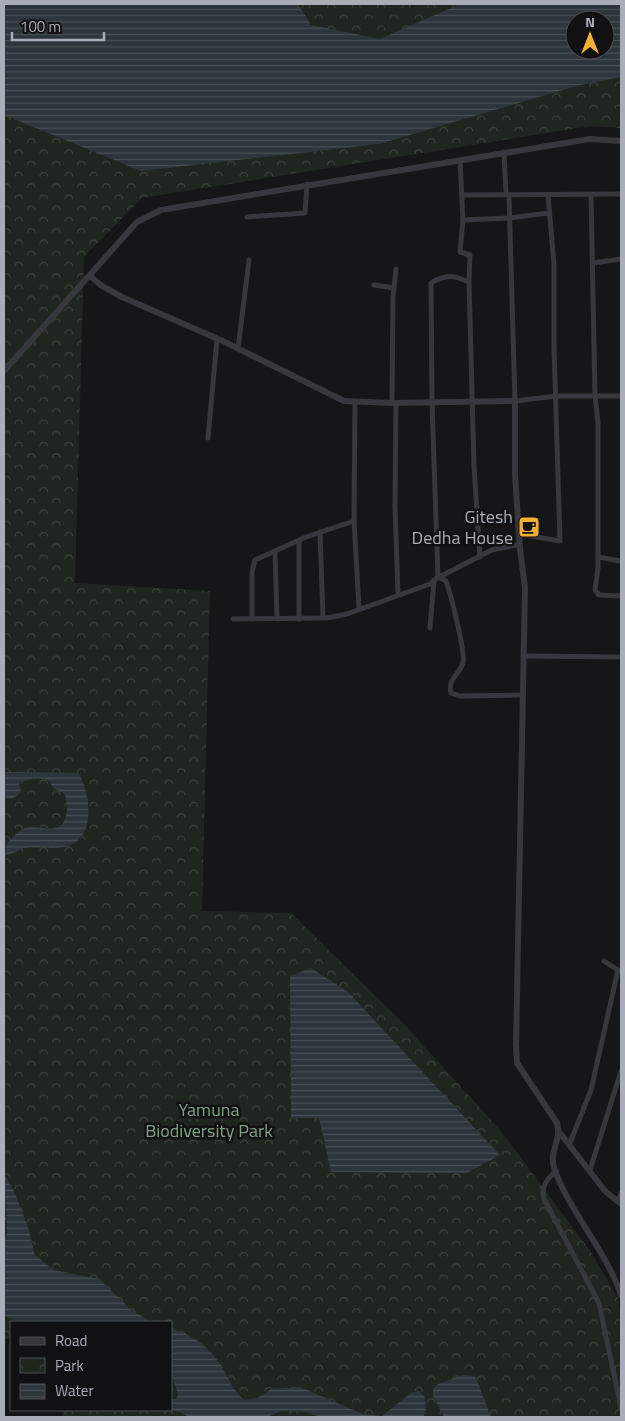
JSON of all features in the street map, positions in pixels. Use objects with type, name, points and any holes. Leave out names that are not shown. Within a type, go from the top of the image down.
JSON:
[{"type":"street","points":[[4,371],[137,222],[149,214],[161,210],[307,184],[504,152],[589,139],[621,141]]},
{"type":"street","points":[[504,152],[509,218],[515,401],[515,475],[525,588],[516,1047],[518,1063],[557,1123],[560,1133],[570,1143],[605,1191],[620,1203]]},
{"type":"street","points":[[460,160],[463,220],[460,252],[470,254],[472,402],[480,557]]},
{"type":"street","points":[[247,217],[305,213],[307,184]]},
{"type":"street","points":[[462,195],[621,194]]},
{"type":"street","points":[[519,534],[560,540],[554,264],[548,195]]},
{"type":"street","points":[[591,195],[595,395],[598,423],[598,557],[596,594],[621,596]]},
{"type":"street","points":[[463,220],[509,218],[550,213]]},
{"type":"street","points":[[593,263],[621,259]]},
{"type":"street","points":[[238,349],[249,260]]},
{"type":"street","points":[[396,269],[394,288],[394,403],[398,594]]},
{"type":"street","points":[[90,276],[102,286],[122,297],[217,339],[328,394],[355,403],[515,401],[556,396],[621,396]]},
{"type":"street","points":[[430,628],[436,579],[431,283],[441,276],[455,276],[469,282]]},
{"type":"street","points":[[374,286],[394,288]]},
{"type":"street","points":[[208,438],[217,339]]},
{"type":"street","points":[[355,403],[354,521],[359,608]]},
{"type":"street","points":[[252,619],[253,563],[299,540],[354,521]]},
{"type":"street","points":[[320,532],[323,618]]},
{"type":"street","points":[[299,540],[299,619]]},
{"type":"street","points":[[234,619],[323,618],[347,614],[448,574],[492,550],[520,544]]},
{"type":"street","points":[[275,551],[277,619]]},
{"type":"street","points":[[598,557],[621,561]]},
{"type":"street","points":[[436,579],[446,581],[462,652],[462,666],[451,679],[451,693],[460,696],[523,695]]},
{"type":"street","points":[[523,656],[621,657]]},
{"type":"street","points":[[570,1143],[591,1090],[620,971],[604,961]]},
{"type":"street","points":[[590,1170],[621,1071]]},
{"type":"street","points":[[560,1133],[552,1156],[556,1172],[581,1222],[614,1277],[621,1295]]},
{"type":"street","points":[[556,1172],[545,1183],[542,1191],[599,1303],[621,1408]]},
{"type":"street","points":[[620,1203],[621,1193]]},
{"type":"green space","name":"Yamuna Biodiversity Park","points":[[4,4],[621,4],[621,128],[591,126],[142,198],[84,257],[75,583],[210,591],[202,911],[291,913],[403,1023],[501,1131],[591,1252],[618,1298],[621,1322],[621,1417],[62,1417],[62,1411],[172,1411],[172,1321],[10,1321],[10,1339],[4,1339]]},
{"type":"water","points":[[4,4],[298,4],[311,25],[380,39],[460,4],[621,4],[621,77],[580,85],[379,144],[141,171],[4,115]]},
{"type":"water","points":[[4,772],[78,773],[86,790],[89,810],[88,821],[80,838],[68,846],[26,848],[5,855],[6,845],[23,829],[29,827],[48,829],[59,827],[66,816],[67,807],[64,793],[55,789],[50,781],[42,779],[30,779],[22,782],[19,784],[21,791],[18,795],[14,798],[4,799]]},
{"type":"water","points":[[311,968],[348,992],[500,1155],[467,1173],[331,1172],[319,1118],[291,1118],[290,976]]},
{"type":"water","points":[[4,1174],[14,1191],[28,1227],[35,1255],[54,1270],[99,1279],[131,1310],[150,1321],[21,1321],[4,1316],[4,1247],[7,1231]]},
{"type":"water","points":[[172,1328],[196,1339],[202,1344],[214,1356],[235,1390],[244,1400],[257,1398],[271,1389],[300,1387],[363,1414],[382,1416],[411,1393],[419,1391],[425,1397],[426,1411],[423,1417],[321,1417],[302,1411],[281,1411],[268,1417],[189,1417],[172,1410],[172,1399],[176,1399],[178,1395],[172,1376]]},
{"type":"water","points":[[463,1375],[475,1376],[491,1417],[444,1417],[433,1396],[433,1389],[438,1384]]},
{"type":"place","name":"Gitesh Dedha House","points":[[529,527]]}]
